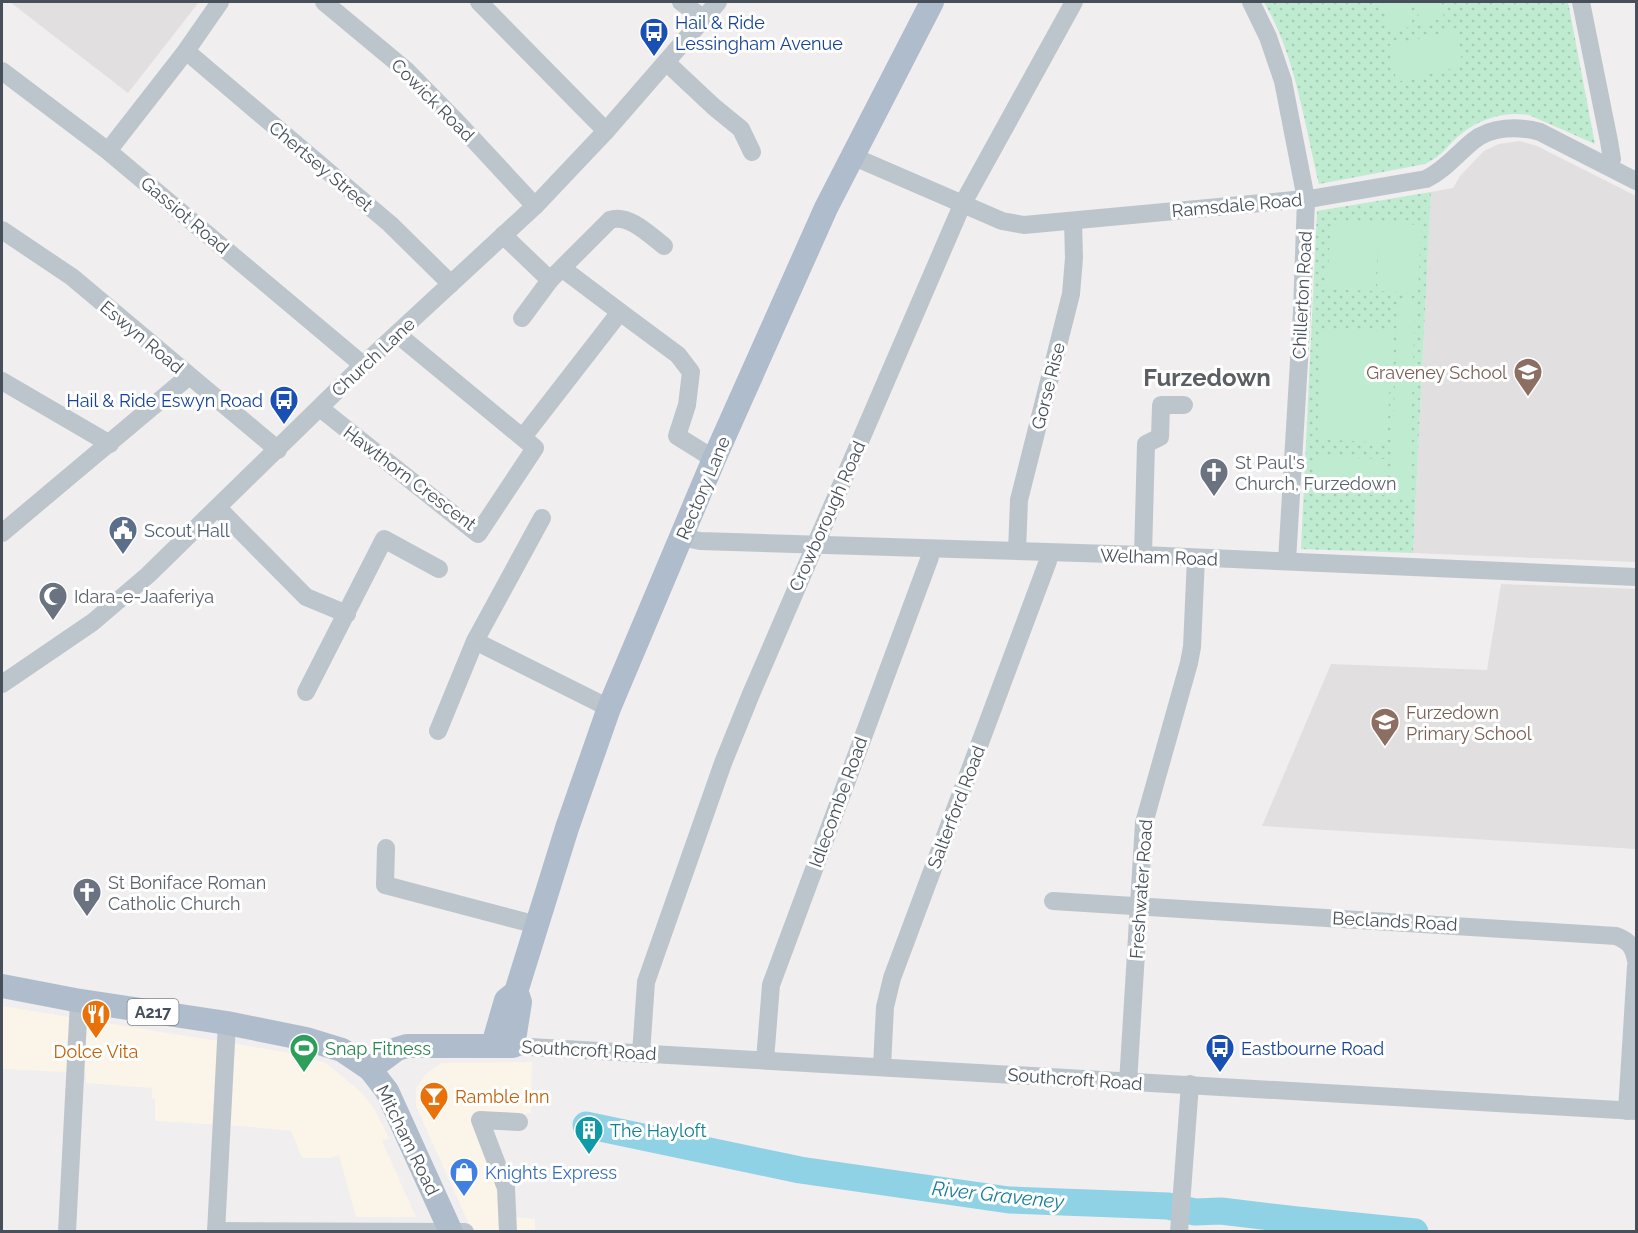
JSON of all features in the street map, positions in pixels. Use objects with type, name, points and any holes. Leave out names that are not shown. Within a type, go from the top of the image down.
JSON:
[{"type":"main road","name":"Rectory Lane","points":[[503,1045],[520,1002],[516,992],[567,828],[609,708],[714,459],[826,208],[933,2]]},
{"type":"main road","name":"Mitcham Road","points":[[2,986],[79,1001],[227,1023],[335,1047],[370,1069],[393,1101],[455,1231]]},
{"type":"main road","points":[[370,1069],[397,1049],[407,1046],[503,1045]]},
{"type":"street","points":[[108,151],[186,51],[220,2]]},
{"type":"street","name":"Cowick Road","points":[[324,2],[407,72],[459,123],[535,206]]},
{"type":"street","points":[[479,2],[606,131]]},
{"type":"street","points":[[681,2],[703,18]]},
{"type":"street","name":"Church Lane","points":[[2,684],[93,622],[148,575],[363,365],[535,206],[606,131],[718,2]]},
{"type":"street","name":"Crowborough Road","points":[[641,1054],[646,982],[723,764],[814,545],[962,205],[1074,2]]},
{"type":"street","name":"Chillerton Road","points":[[1251,2],[1268,37],[1282,81],[1306,199],[1287,561]]},
{"type":"street","points":[[1581,2],[1609,141],[1612,159],[1609,166]]},
{"type":"street","name":"Chertsey Street","points":[[186,51],[390,224],[451,284]]},
{"type":"street","points":[[666,62],[741,129],[752,152]]},
{"type":"street","name":"Gassiot Road","points":[[2,71],[108,151],[363,365]]},
{"type":"street","name":"Ramsdale Road","points":[[852,156],[962,205],[1012,224],[1073,221],[1306,199],[1426,179],[1439,172],[1475,139],[1488,133],[1511,128],[1540,132],[1636,181]]},
{"type":"street","points":[[522,318],[556,275],[610,220],[617,217],[626,219],[664,246]]},
{"type":"street","name":"Gorse Rise","points":[[1017,551],[1019,500],[1071,294],[1074,258],[1073,221]]},
{"type":"street","name":"Eswyn Road","points":[[2,230],[72,277],[278,450]]},
{"type":"street","points":[[503,235],[556,275],[620,312],[678,355],[691,372],[687,405],[676,436],[714,459]]},
{"type":"street","points":[[397,334],[523,437],[620,312]]},
{"type":"street","points":[[2,533],[189,376]]},
{"type":"street","points":[[2,381],[110,444]]},
{"type":"street","points":[[1143,555],[1146,444],[1160,436],[1161,405],[1184,405]]},
{"type":"street","name":"Hawthorn Crescent","points":[[320,408],[478,534],[535,447],[523,437]]},
{"type":"street","points":[[218,508],[306,597],[347,614]]},
{"type":"street","points":[[438,731],[476,641],[542,518]]},
{"type":"street","name":"Welham Road","points":[[681,537],[700,541],[1143,555],[1636,577]]},
{"type":"street","points":[[306,692],[384,539],[439,569]]},
{"type":"street","name":"Idlecombe Road","points":[[765,1060],[771,985],[930,557],[930,549]]},
{"type":"street","name":"Salterford Road","points":[[882,1066],[885,1007],[892,978],[1048,561],[1049,553]]},
{"type":"street","name":"Freshwater Road","points":[[1128,1083],[1145,815],[1189,663],[1192,647],[1196,558]]},
{"type":"street","points":[[476,641],[609,708]]},
{"type":"street","points":[[386,848],[385,885],[537,925]]},
{"type":"street","name":"Beclands Road","points":[[1053,902],[1616,936],[1631,944],[1636,960]]},
{"type":"street","points":[[1632,1111],[1636,966]]},
{"type":"street","points":[[66,1232],[79,1001]]},
{"type":"street","points":[[227,1023],[216,1231],[455,1231]]},
{"type":"street","name":"Southcroft Road","points":[[503,1045],[1632,1111]]},
{"type":"street","points":[[1179,1225],[1190,1084]]},
{"type":"street","points":[[508,1232],[506,1188],[480,1120],[519,1122]]},
{"type":"shaded area","points":[[10,2],[199,2],[128,93]]},
{"type":"shaded area","name":"Graveney School","points":[[1520,141],[1537,146],[1636,196],[1636,562],[1413,553],[1431,192],[1453,188],[1460,176],[1484,151],[1499,144]]},
{"type":"shaded area","points":[[1501,584],[1636,589],[1636,849],[1262,826],[1331,664],[1487,670]]},
{"type":"shaded area","points":[[2,1006],[291,1053],[326,1063],[361,1092],[375,1110],[389,1138],[382,1141],[416,1217],[356,1217],[339,1155],[330,1158],[302,1158],[291,1131],[155,1121],[155,1099],[152,1098],[152,1088],[86,1083],[86,1073],[2,1069]]},
{"type":"shaded area","points":[[532,1062],[531,1113],[525,1113],[524,1118],[481,1116],[510,1217],[535,1219],[535,1231],[472,1231],[416,1106],[416,1088],[426,1074],[441,1063]]},
{"type":"green space","points":[[1264,2],[1568,2],[1595,144],[1529,115],[1502,115],[1468,128],[1437,157],[1425,164],[1319,184],[1292,67]]},
{"type":"green space","points":[[1382,2],[1408,2],[1413,26],[1389,32]]},
{"type":"green space","points":[[1415,2],[1440,2],[1444,18],[1421,24]]},
{"type":"green space","points":[[1455,30],[1463,66],[1397,82],[1388,46]]},
{"type":"green space","points":[[1431,192],[1413,553],[1301,549],[1317,211]]},
{"type":"green space","points":[[1331,220],[1421,225],[1418,293],[1377,291],[1378,246],[1375,291],[1327,289]]},
{"type":"green space","points":[[1398,301],[1415,302],[1409,498],[1391,497]]},
{"type":"green space","points":[[1322,329],[1392,332],[1387,443],[1317,439]]},
{"type":"green space","points":[[1315,457],[1385,459],[1384,495],[1314,493]]},
{"type":"waterway","name":"River Graveney","points":[[586,1125],[800,1170],[1009,1200],[1168,1206],[1195,1212],[1221,1211],[1415,1232]]},
{"type":"place","name":"Hail & Ride Lessingham Avenue","points":[[654,58]]},
{"type":"place","name":"Graveney School","points":[[1528,398]]},
{"type":"place","name":"Hail & Ride Eswyn Road","points":[[284,426]]},
{"type":"place","name":"St Paul's Church, Furzedown","points":[[1214,498]]},
{"type":"place","name":"Scout Hall","points":[[123,556]]},
{"type":"place","name":"Idara-e-Jaaferiya","points":[[53,622]]},
{"type":"place","name":"Furzedown Primary School","points":[[1385,748]]},
{"type":"place","name":"St Boniface Roman Catholic Church","points":[[87,918]]},
{"type":"place","name":"Dolce Vita","points":[[96,1040]]},
{"type":"place","name":"Snap Fitness","points":[[304,1074]]},
{"type":"place","name":"Eastbourne Road","points":[[1220,1074]]},
{"type":"place","name":"Ramble Inn","points":[[434,1122]]},
{"type":"place","name":"The Hayloft","points":[[589,1156]]},
{"type":"place","name":"Knights Express","points":[[464,1198]]},
{"type":"district","name":"Furzedown","points":[[1207,377]]}]
